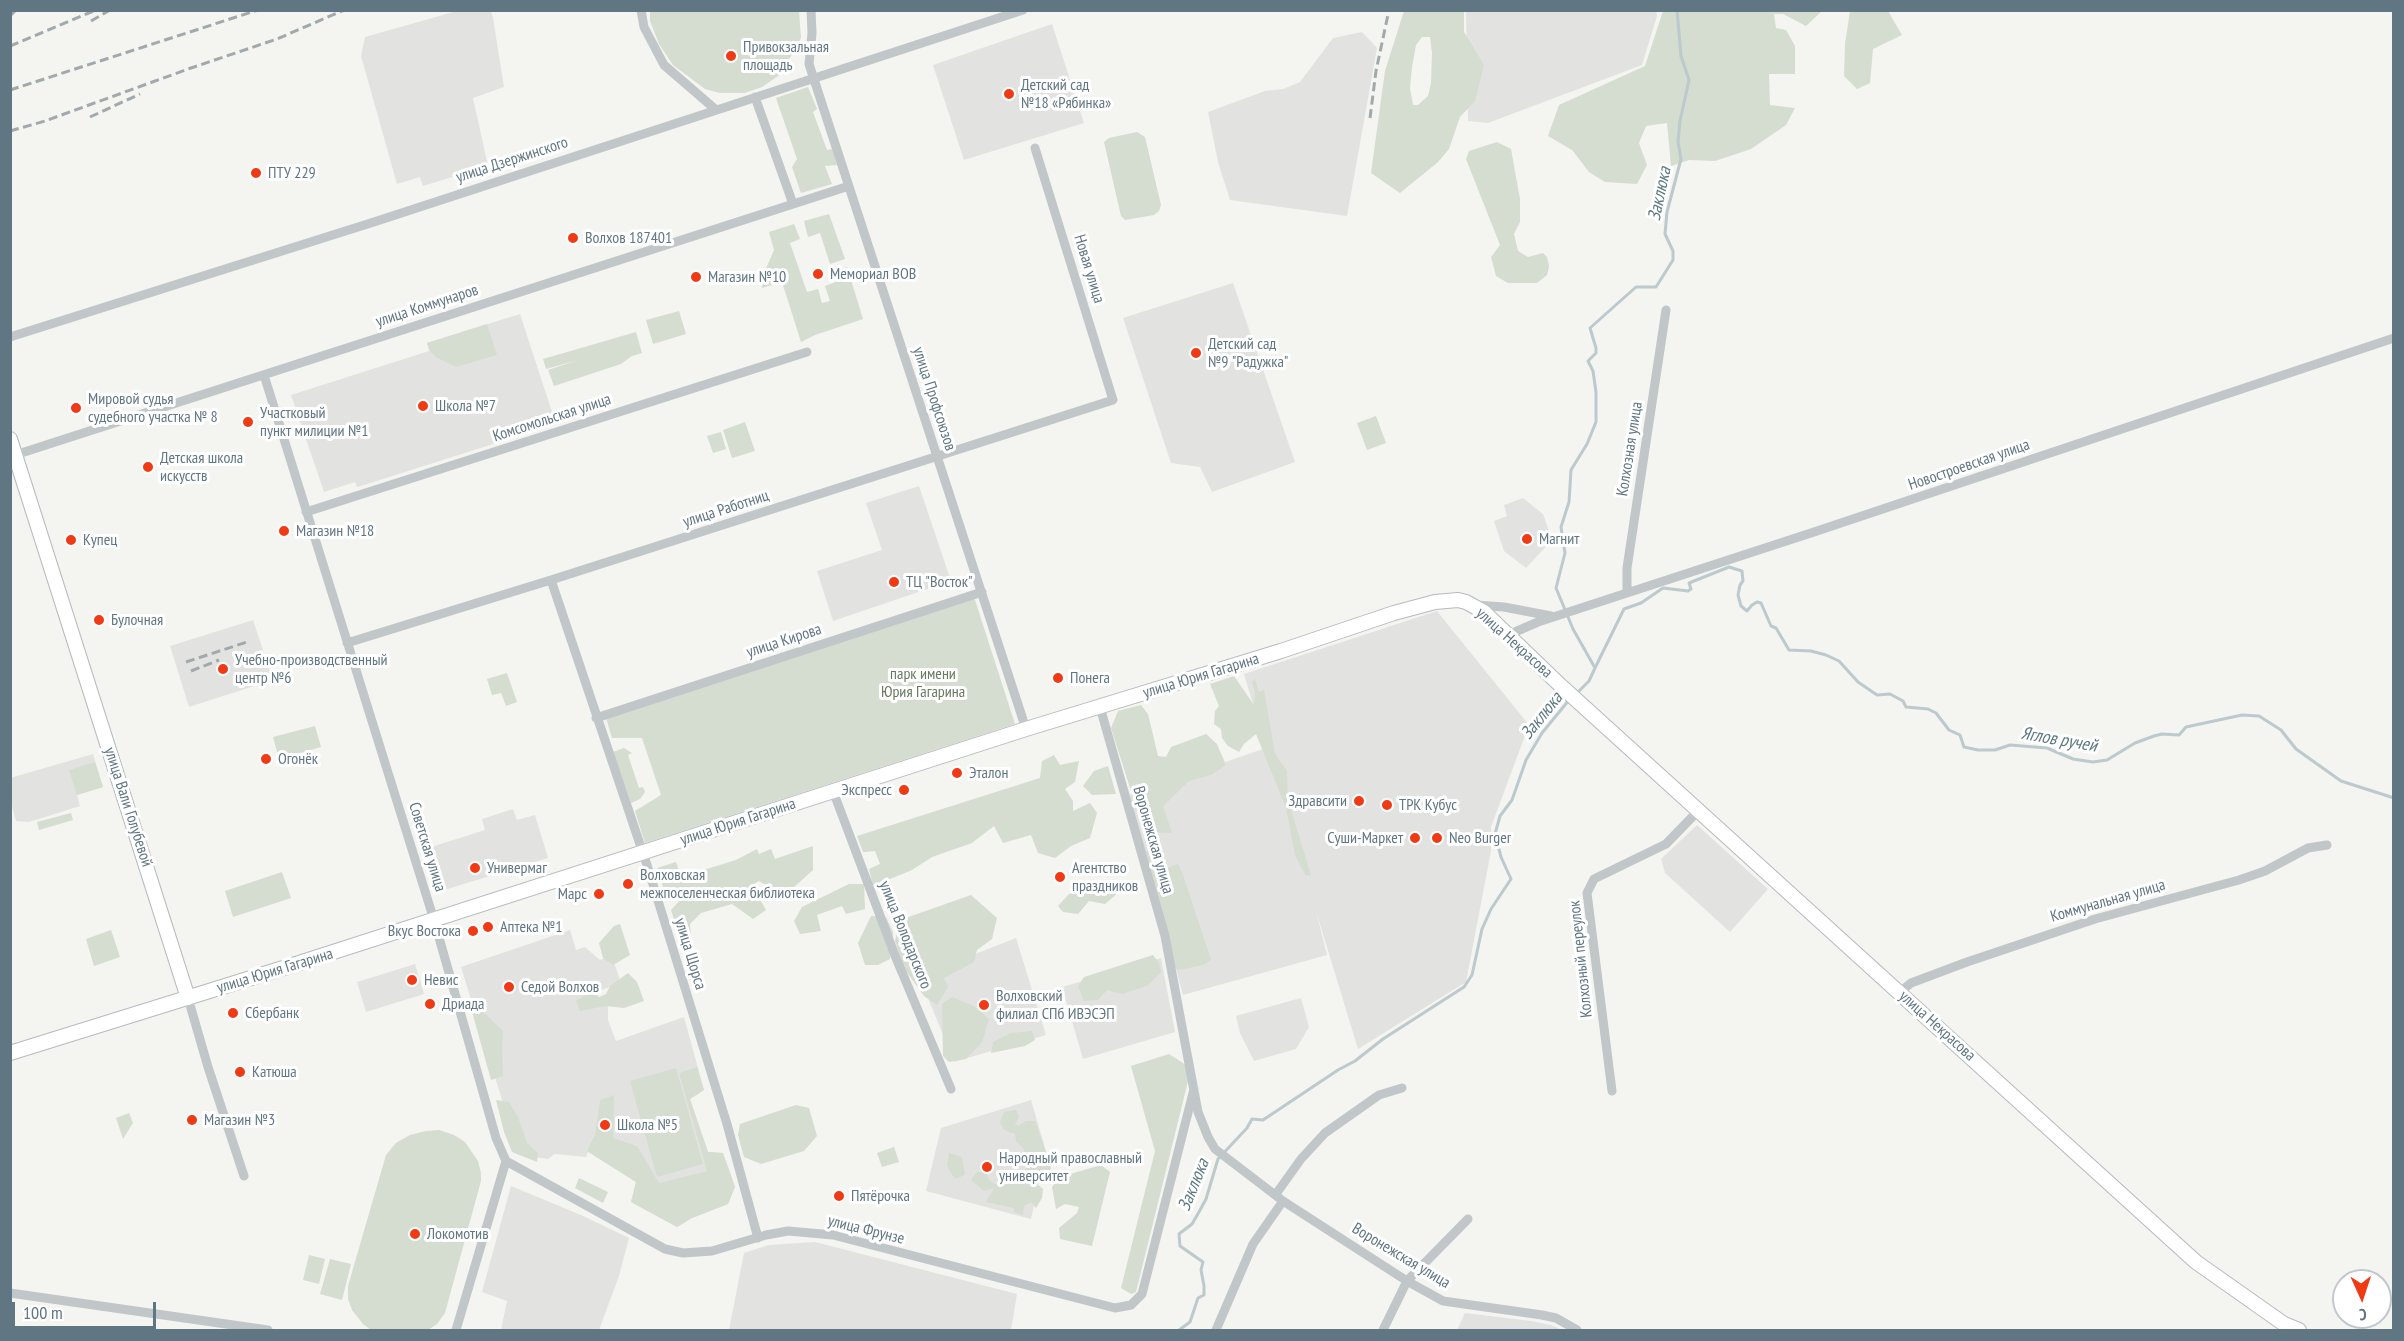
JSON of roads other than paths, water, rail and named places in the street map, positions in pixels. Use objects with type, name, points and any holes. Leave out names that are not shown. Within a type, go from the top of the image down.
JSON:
[{"type":"main road","name":"улица Вали Голубевой","points":[[10,439],[188,998]]},
{"type":"main road","name":"улица Юрия Гагарина","points":[[10,1053],[434,920],[1026,729],[1281,651],[1394,613],[1448,600],[1470,604]]},
{"type":"main road","name":"улица Некрасова","points":[[1470,604],[1484,612],[1561,686],[2196,1262],[2284,1324],[2299,1330]]},
{"type":"street","points":[[641,10],[644,27],[663,65],[715,109]]},
{"type":"street","points":[[811,10],[812,33],[809,64],[813,78]]},
{"type":"street","name":"улица Дзержинского","points":[[10,337],[377,221],[1023,10]]},
{"type":"street","name":"улица Профсоюзов","points":[[813,78],[1026,729]]},
{"type":"street","points":[[755,97],[793,204]]},
{"type":"street","name":"Новая улица","points":[[1035,148],[1113,400]]},
{"type":"street","name":"улица Коммунаров","points":[[15,454],[849,186]]},
{"type":"street","name":"Колхозная улица","points":[[1627,593],[1627,568],[1666,310]]},
{"type":"street","name":"Новостроевская улица","points":[[1508,635],[1554,617],[2394,338]]},
{"type":"street","name":"Комсомольская улица","points":[[306,512],[807,352]]},
{"type":"street","name":"Советская улица","points":[[264,375],[434,920],[496,1138],[506,1161]]},
{"type":"street","name":"улица Работниц","points":[[346,643],[551,580],[1113,400]]},
{"type":"street","name":"улица Щорса","points":[[551,580],[643,853],[720,1103],[758,1238]]},
{"type":"street","name":"улица Кирова","points":[[596,718],[982,592]]},
{"type":"street","name":"Новостроевская улица","points":[[1470,604],[1504,607],[1554,617]]},
{"type":"street","name":"Воронежская улица","points":[[1100,707],[1165,936],[1198,1112],[1215,1149],[1280,1197],[1407,1281],[1443,1301],[1542,1314],[1556,1318],[1577,1330]]},
{"type":"street","name":"улица Володарского","points":[[833,791],[896,958],[951,1089]]},
{"type":"street","name":"Колхозный переулок","points":[[1612,1091],[1587,893],[1594,879],[1666,844],[1699,810]]},
{"type":"street","name":"Коммунальная улица","points":[[1900,992],[1911,983],[1967,962],[2095,919],[2265,872],[2308,848],[2327,845]]},
{"type":"street","name":"улица Вали Голубевой","points":[[188,998],[244,1176]]},
{"type":"street","points":[[1216,1330],[1253,1244],[1301,1159],[1325,1133],[1379,1095],[1402,1088]]},
{"type":"street","name":"Воронежская улица","points":[[1131,1305],[1142,1294],[1194,1089]]},
{"type":"street","points":[[456,1330],[506,1161]]},
{"type":"street","name":"улица Фрунзе","points":[[506,1161],[665,1249],[683,1253],[712,1251],[788,1231],[833,1235],[1115,1308],[1131,1305]]},
{"type":"street","points":[[1383,1330],[1407,1281],[1468,1220]]},
{"type":"street","points":[[10,1293],[239,1328],[268,1330]]},
{"type":"waterway","name":"Заклюка","points":[[1576,694],[1589,681],[1595,668],[1573,629],[1556,588],[1565,553],[1561,527],[1569,502],[1571,470],[1587,444],[1596,422],[1596,392],[1593,371],[1588,361],[1596,353],[1596,348],[1590,328],[1636,287],[1656,287],[1673,260],[1673,251],[1665,234],[1667,212],[1681,159],[1678,142],[1680,121],[1689,80],[1681,56],[1677,10]]},
{"type":"waterway","name":"Яглов ручей","points":[[1595,668],[1624,609],[1641,603],[1663,588],[1688,591],[1691,589],[1689,583],[1729,567],[1742,571],[1743,581],[1738,595],[1741,606],[1747,611],[1757,602],[1761,603],[1771,626],[1776,628],[1789,650],[1811,651],[1826,655],[1839,661],[1858,682],[1877,695],[1890,694],[1903,701],[1906,707],[1928,709],[1936,713],[1949,730],[1960,735],[1964,747],[1978,750],[1995,750],[2010,745],[2047,748],[2073,759],[2093,762],[2107,760],[2135,743],[2154,736],[2179,735],[2186,727],[2242,715],[2259,716],[2281,730],[2296,749],[2341,781],[2394,798]]},
{"type":"waterway","name":"Заклюка","points":[[1179,1330],[1190,1322],[1198,1298],[1204,1295],[1201,1270],[1203,1262],[1180,1246],[1179,1234],[1192,1224],[1206,1199],[1218,1159],[1247,1128],[1252,1119],[1263,1120],[1355,1061],[1383,1039],[1464,987],[1472,975],[1482,929],[1491,909],[1511,879],[1501,857],[1495,834],[1500,816],[1512,800],[1526,760],[1542,733],[1569,700]]},
{"type":"railway","points":[[10,16],[16,10]]},
{"type":"railway","points":[[10,46],[96,10]]},
{"type":"railway","points":[[91,21],[110,10]]},
{"type":"railway","points":[[10,90],[258,10]]},
{"type":"railway","points":[[10,131],[45,121],[277,39],[344,10]]},
{"type":"railway","points":[[1370,118],[1376,71],[1389,10]]},
{"type":"railway","points":[[90,117],[140,94]]},
{"type":"railway","points":[[186,662],[250,641]]},
{"type":"railway","points":[[191,671],[219,660]]},
{"type":"place","name":"Привокзальная площадь","points":[[731,56]]},
{"type":"place","name":"Детский сад №18 «Рябинка»","points":[[1009,94]]},
{"type":"place","name":"ПТУ 229","points":[[256,173]]},
{"type":"place","name":"Волхов 187401","points":[[573,238]]},
{"type":"place","name":"Мемориал ВОВ","points":[[818,274]]},
{"type":"place","name":"Магазин №10","points":[[696,277]]},
{"type":"place","name":"Детский cад №9 \"Радужка\"","points":[[1196,353]]},
{"type":"place","name":"Школа №7","points":[[423,406]]},
{"type":"place","name":"Мировой судья судебного участка № 8","points":[[76,408]]},
{"type":"place","name":"Участковый пункт милиции №1","points":[[248,422]]},
{"type":"place","name":"Детская школа искусств","points":[[148,467]]},
{"type":"place","name":"Магазин №18","points":[[284,531]]},
{"type":"place","name":"Магнит","points":[[1527,539]]},
{"type":"place","name":"Купец","points":[[71,540]]},
{"type":"place","name":"ТЦ \"Восток\"","points":[[894,582]]},
{"type":"place","name":"Булочная","points":[[99,620]]},
{"type":"place","name":"Учебно-производственный центр №6","points":[[223,669]]},
{"type":"place","name":"Понега","points":[[1058,678]]},
{"type":"place","name":"Огонёк","points":[[266,759]]},
{"type":"place","name":"Эталон","points":[[957,773]]},
{"type":"place","name":"Экспресс","points":[[904,790]]},
{"type":"place","name":"Здравсити","points":[[1359,801]]},
{"type":"place","name":"ТРК Кубус","points":[[1387,805]]},
{"type":"place","name":"Суши-Маркет","points":[[1415,838]]},
{"type":"place","name":"Neo Burger","points":[[1437,838]]},
{"type":"place","name":"Универмаг","points":[[475,868]]},
{"type":"place","name":"Агентство праздников","points":[[1060,877]]},
{"type":"place","name":"Волховская межпоселенческая библиотека","points":[[628,884]]},
{"type":"place","name":"Марс","points":[[599,894]]},
{"type":"place","name":"Аптека №1","points":[[488,927]]},
{"type":"place","name":"Вкус Востока","points":[[473,931]]},
{"type":"place","name":"Невис","points":[[412,980]]},
{"type":"place","name":"Седой Волхов","points":[[509,987]]},
{"type":"place","name":"Дриада","points":[[430,1004]]},
{"type":"place","name":"Волховский филиал СПб ИВЭСЭП","points":[[984,1005]]},
{"type":"place","name":"Сбербанк","points":[[233,1013]]},
{"type":"place","name":"Катюша","points":[[240,1072]]},
{"type":"place","name":"Магазин №3","points":[[192,1120]]},
{"type":"place","name":"Школа №5","points":[[605,1125]]},
{"type":"place","name":"Народный православный университет","points":[[987,1167]]},
{"type":"place","name":"Пятёрочка","points":[[839,1196]]},
{"type":"place","name":"Локомотив","points":[[415,1234]]},
{"type":"park label","name":"парк имени Юрия Гагарина","points":[[923,683]]}]
